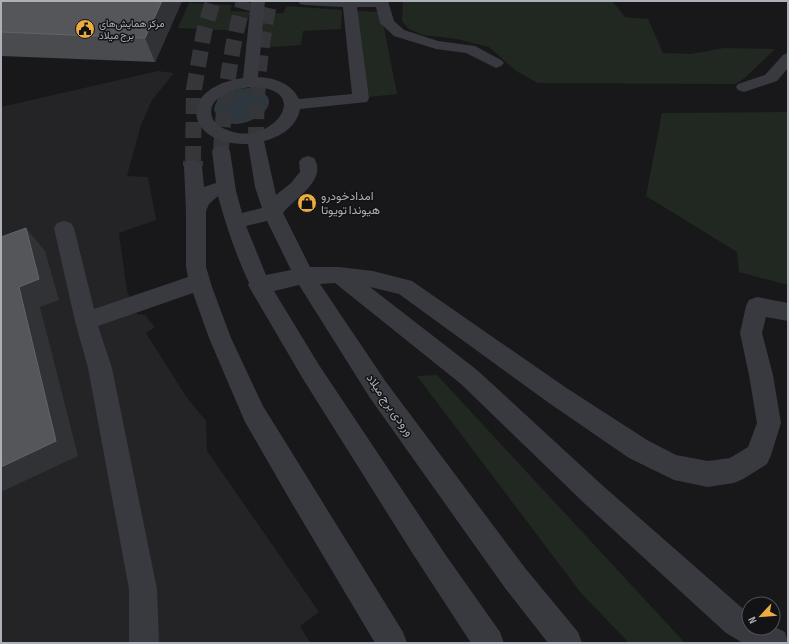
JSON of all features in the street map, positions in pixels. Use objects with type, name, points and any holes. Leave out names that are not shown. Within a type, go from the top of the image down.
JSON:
[{"type":"street","points":[[250,82],[258,1]]},
{"type":"street","points":[[305,1],[382,3],[387,23],[399,33],[436,45],[470,49],[496,63]]},
{"type":"street","points":[[293,105],[362,98],[349,2]]},
{"type":"street","points":[[744,87],[771,78],[788,58]]},
{"type":"street","points":[[250,82],[263,82],[275,85],[285,90],[291,97],[293,105],[291,114],[285,123],[274,131],[244,139],[228,137],[215,132],[207,125],[203,116],[205,106],[212,97],[222,89],[236,84],[250,82]]},
{"type":"street","name":"ورودی برج میلاد","points":[[256,143],[264,187],[273,212],[304,276],[320,303],[378,390],[515,578],[567,643]]},
{"type":"street","points":[[221,151],[230,210],[259,285],[289,337],[408,522],[489,643]]},
{"type":"street","points":[[234,222],[273,212],[283,200],[298,188],[309,173],[308,162]]},
{"type":"street","points":[[193,166],[196,211],[195,261],[200,282],[220,338],[254,414],[299,491],[392,643]]},
{"type":"street","points":[[196,211],[200,200],[208,193],[226,186]]},
{"type":"street","points":[[64,228],[86,321],[100,368],[143,589],[144,643]]},
{"type":"street","points":[[259,285],[304,276],[339,275],[373,279],[404,287],[557,395],[638,449],[674,467],[708,474],[734,470],[758,455],[769,423],[761,375],[751,333],[757,306],[788,312]]},
{"type":"street","points":[[339,275],[470,377],[593,494],[736,623],[774,643]]},
{"type":"street","points":[[86,321],[200,282]]},
{"type":"shaded area","points":[[403,1],[612,1],[625,17],[648,19],[663,53],[691,54],[724,48],[775,49],[746,77],[736,84],[538,83],[516,71],[489,47],[457,39],[422,35],[409,29],[402,21]]},
{"type":"shaded area","points":[[189,3],[232,5],[230,11],[251,12],[242,31],[178,28]]},
{"type":"shaded area","points":[[287,6],[342,10],[341,29],[303,31],[301,45],[258,48],[263,14],[283,13]]},
{"type":"shaded area","points":[[357,11],[381,12],[397,94],[369,97]]},
{"type":"shaded area","points":[[158,71],[174,73],[152,100],[141,125],[127,176],[148,177],[156,220],[119,233],[127,291],[137,314],[145,315],[155,327],[146,333],[185,395],[206,421],[207,451],[319,612],[300,626],[310,643],[1,643],[1,107]]},
{"type":"shaded area","points":[[248,88],[264,93],[269,101],[267,109],[258,117],[247,122],[234,124],[222,120],[214,110],[215,104],[218,100],[226,93],[231,91]]},
{"type":"shaded area","points":[[788,112],[788,285],[739,272],[737,252],[646,196],[662,113]]},
{"type":"shaded area","points":[[437,375],[685,643],[629,643],[581,593],[417,376]]},
{"type":"building","points":[[1,1],[162,1],[145,38],[1,32]]},
{"type":"building","points":[[26,228],[39,279],[19,287],[56,441],[1,467],[1,237]]},
{"type":"tunnel","points":[[193,162],[194,89],[204,32],[213,1]]},
{"type":"tunnel","points":[[221,151],[228,75],[244,1]]},
{"type":"tunnel","points":[[256,143],[259,72],[263,36],[270,1]]},
{"type":"place","name":"مرکز همایش‌های برج میلاد","points":[[85,29]]},
{"type":"place","name":"امدادخودرو هیوندا تویوتا","points":[[307,203]]}]
